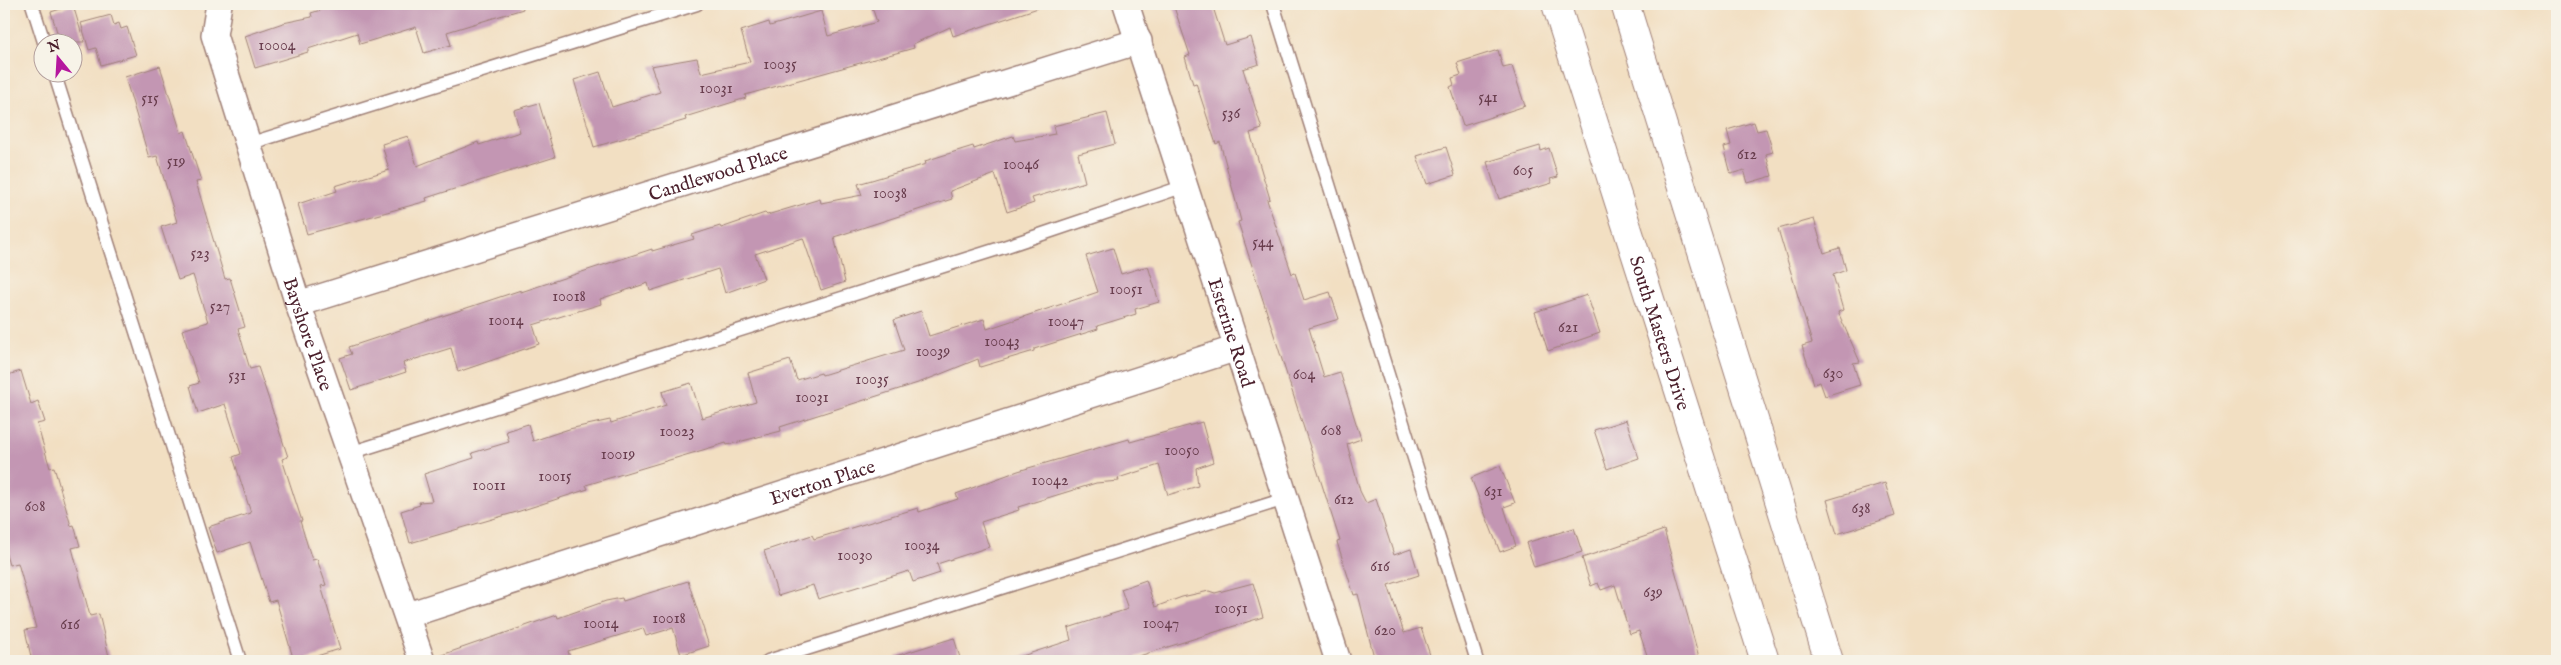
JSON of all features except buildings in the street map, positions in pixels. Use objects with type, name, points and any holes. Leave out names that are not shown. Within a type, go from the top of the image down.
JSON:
[{"type":"main road","name":"South Masters Drive","points":[[1556,4],[1765,661]]},
{"type":"main road","points":[[1625,4],[1829,661]]},
{"type":"street","name":"Bayshore Place","points":[[219,4],[214,35],[298,304],[408,616],[422,661]]},
{"type":"street","name":"Esterine Road","points":[[1126,4],[1336,661]]},
{"type":"street","name":"Candlewood Place","points":[[298,304],[1139,41]]},
{"type":"street","name":"Everton Place","points":[[408,616],[1237,348]]},
{"type":"lane","points":[[32,4],[41,32]]},
{"type":"lane","points":[[248,144],[697,4]]},
{"type":"lane","points":[[1273,4],[1477,661]]},
{"type":"lane","points":[[57,82],[240,661]]},
{"type":"lane","points":[[350,453],[994,250],[1185,186]]},
{"type":"lane","points":[[768,661],[1285,499]]}]
